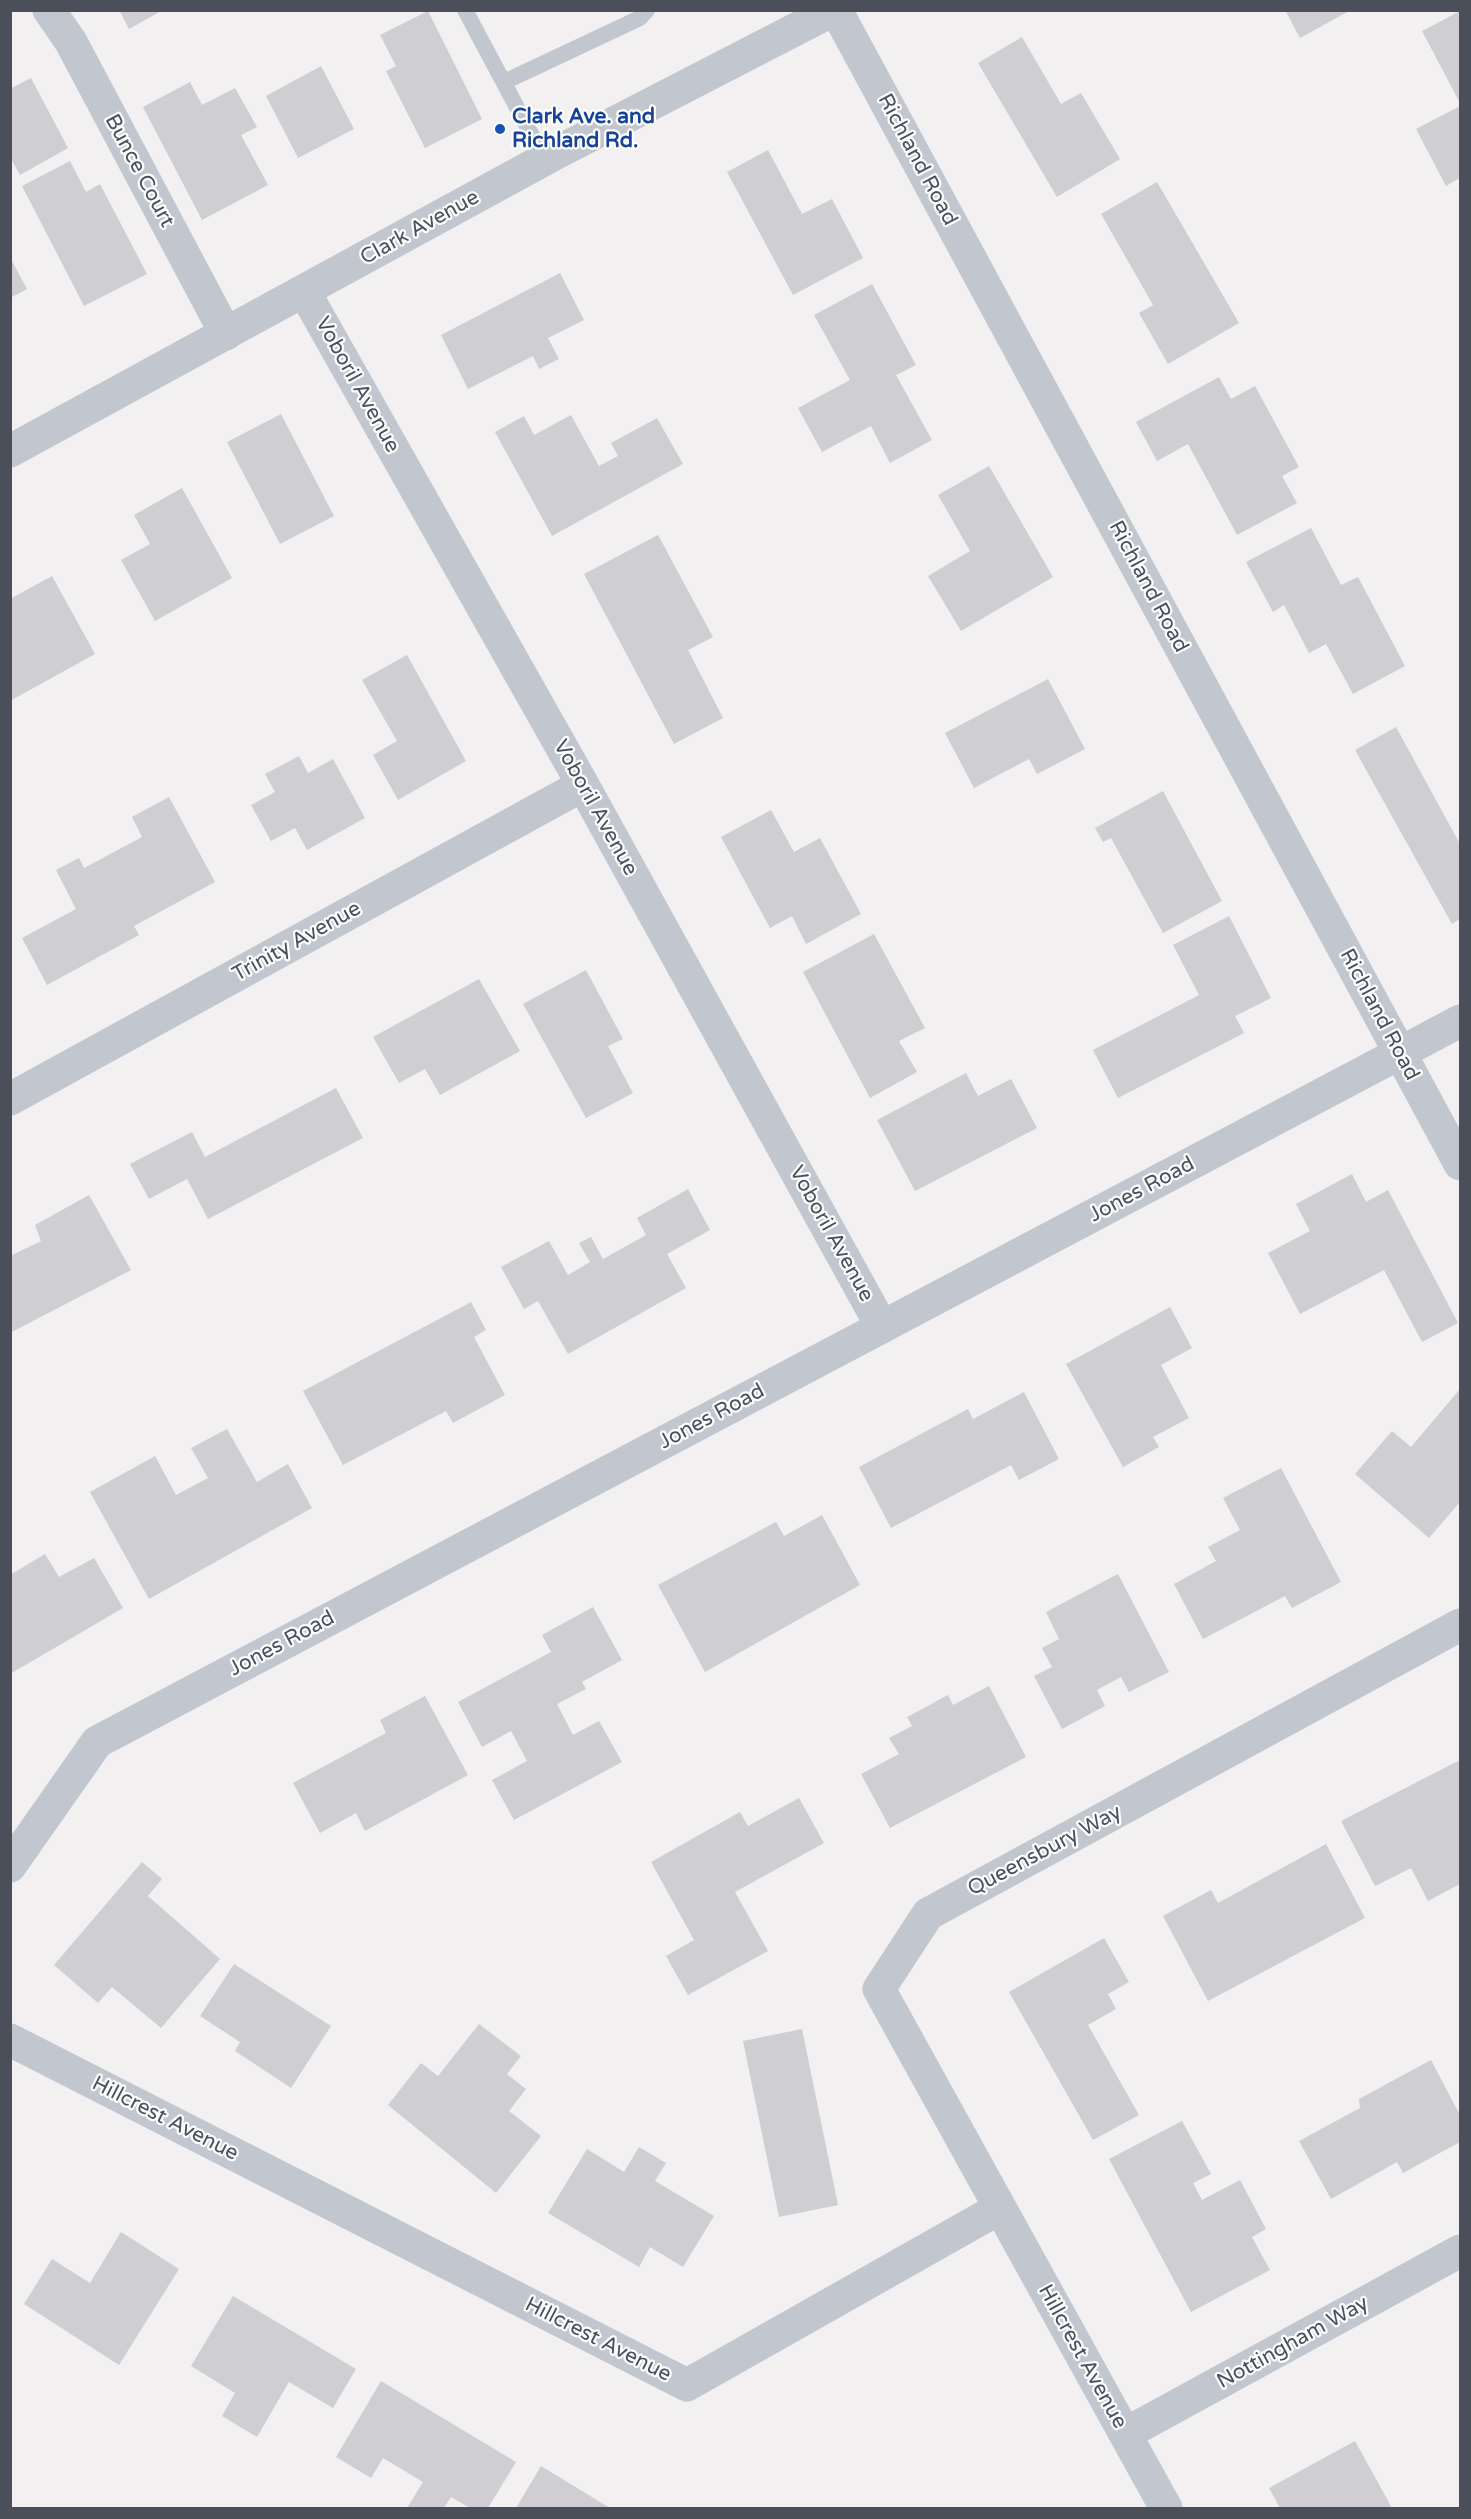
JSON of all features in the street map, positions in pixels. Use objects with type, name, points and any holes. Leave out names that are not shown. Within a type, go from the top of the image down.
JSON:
[{"type":"street","name":"Bunce Court","points":[[49,10],[71,42],[226,334]]},
{"type":"street","name":"Clark Avenue","points":[[10,452],[684,85],[835,10]]},
{"type":"street","name":"Richland Road","points":[[835,10],[1461,1164]]},
{"type":"street","name":"Voboril Avenue","points":[[304,291],[583,785],[882,1327]]},
{"type":"street","name":"Trinity Avenue","points":[[10,1099],[583,785]]},
{"type":"street","name":"Jones Road","points":[[10,1866],[97,1742],[1461,1021]]},
{"type":"street","name":"Queensbury Way","points":[[1000,2208],[879,1989],[928,1914],[1461,1625]]},
{"type":"street","name":"Hillcrest Avenue","points":[[10,2040],[687,2385],[1000,2208],[1166,2508]]},
{"type":"street","name":"Nottingham Way","points":[[1125,2434],[1461,2251]]},
{"type":"lane","points":[[465,10],[545,160]]},
{"type":"lane","points":[[504,82],[640,18],[647,10]]},
{"type":"building","points":[[119,10],[163,10],[129,29]]},
{"type":"building","points":[[1285,10],[1351,10],[1300,38]]},
{"type":"building","points":[[428,11],[482,119],[425,148],[386,71],[396,66],[380,35]]},
{"type":"building","points":[[1460,11],[1460,103],[1422,31]]},
{"type":"building","points":[[1022,37],[1061,104],[1081,93],[1120,159],[1057,197],[978,63]]},
{"type":"building","points":[[321,66],[354,129],[298,158],[266,96]]},
{"type":"building","points":[[31,78],[68,148],[20,175],[10,157],[10,89]]},
{"type":"building","points":[[190,82],[202,105],[235,88],[257,127],[241,135],[268,185],[202,220],[143,107]]},
{"type":"building","points":[[1460,106],[1460,178],[1446,186],[1416,129]]},
{"type":"building","points":[[768,150],[802,214],[832,199],[863,258],[793,295],[727,172]]},
{"type":"building","points":[[70,161],[86,192],[100,184],[147,274],[84,306],[22,186]]},
{"type":"building","points":[[1157,182],[1239,323],[1168,364],[1139,313],[1153,305],[1101,214]]},
{"type":"building","points":[[10,257],[27,289],[10,298]]},
{"type":"building","points":[[560,273],[584,320],[548,338],[559,359],[539,369],[533,356],[468,389],[441,335]]},
{"type":"building","points":[[872,284],[916,365],[896,375],[932,440],[890,463],[871,426],[822,452],[798,408],[850,380],[814,315]]},
{"type":"building","points":[[1219,377],[1231,399],[1255,386],[1299,467],[1282,476],[1297,503],[1237,535],[1188,444],[1157,461],[1136,422]]},
{"type":"building","points":[[281,414],[334,516],[280,544],[227,442]]},
{"type":"building","points":[[571,415],[599,466],[618,456],[611,443],[657,418],[683,464],[552,536],[495,432],[524,416],[534,435]]},
{"type":"building","points":[[989,466],[1053,577],[961,631],[928,576],[970,551],[938,495]]},
{"type":"building","points":[[182,488],[232,578],[155,621],[121,560],[150,544],[134,515]]},
{"type":"building","points":[[1311,528],[1341,585],[1358,577],[1405,666],[1353,694],[1326,644],[1309,653],[1284,605],[1273,612],[1246,562]]},
{"type":"building","points":[[658,535],[713,637],[688,650],[723,718],[674,744],[584,574]]},
{"type":"building","points":[[52,576],[95,654],[10,701],[10,599]]},
{"type":"building","points":[[407,655],[466,761],[398,800],[373,755],[397,741],[362,680]]},
{"type":"building","points":[[1048,679],[1085,749],[1037,774],[1029,759],[974,788],[945,733]]},
{"type":"building","points":[[1396,727],[1460,844],[1460,919],[1452,924],[1355,750]]},
{"type":"building","points":[[299,756],[308,773],[333,759],[365,818],[307,850],[295,828],[271,841],[251,805],[275,792],[265,774]]},
{"type":"building","points":[[1163,791],[1222,901],[1163,933],[1111,838],[1103,842],[1095,828]]},
{"type":"building","points":[[169,797],[215,882],[134,926],[139,935],[47,985],[22,938],[76,909],[56,870],[79,858],[84,868],[142,837],[132,817]]},
{"type":"building","points":[[771,810],[794,852],[820,838],[861,914],[806,944],[792,916],[770,928],[721,837]]},
{"type":"building","points":[[1229,916],[1271,998],[1235,1016],[1244,1033],[1118,1098],[1093,1050],[1199,995],[1173,945]]},
{"type":"building","points":[[874,934],[925,1028],[899,1041],[917,1072],[870,1098],[803,972]]},
{"type":"building","points":[[586,970],[623,1039],[608,1046],[633,1093],[586,1118],[523,1004]]},
{"type":"building","points":[[479,979],[520,1051],[440,1095],[425,1069],[399,1083],[373,1037]]},
{"type":"building","points":[[966,1073],[978,1096],[1011,1079],[1037,1128],[915,1191],[877,1120]]},
{"type":"building","points":[[336,1088],[363,1138],[208,1219],[187,1179],[149,1199],[130,1164],[192,1132],[205,1157]]},
{"type":"building","points":[[1352,1174],[1366,1202],[1388,1190],[1458,1323],[1422,1342],[1384,1270],[1300,1314],[1268,1253],[1310,1231],[1296,1204]]},
{"type":"building","points":[[688,1189],[710,1230],[667,1254],[686,1288],[568,1354],[538,1301],[524,1309],[501,1267],[549,1241],[568,1275],[590,1262],[579,1243],[591,1237],[603,1259],[646,1235],[637,1218]]},
{"type":"building","points":[[89,1195],[131,1270],[10,1333],[10,1256],[41,1241],[35,1225]]},
{"type":"building","points":[[471,1302],[486,1330],[474,1337],[505,1395],[453,1423],[446,1411],[343,1465],[303,1391]]},
{"type":"building","points":[[1170,1307],[1192,1348],[1161,1365],[1189,1418],[1153,1437],[1159,1447],[1123,1467],[1066,1364]]},
{"type":"building","points":[[1460,1389],[1460,1502],[1429,1538],[1355,1474],[1392,1431],[1411,1447]]},
{"type":"building","points":[[1024,1392],[1059,1459],[1019,1480],[1011,1465],[891,1528],[859,1467],[968,1409],[973,1419]]},
{"type":"building","points":[[227,1429],[257,1482],[288,1464],[312,1508],[149,1599],[90,1492],[155,1456],[176,1495],[208,1478],[191,1448]]},
{"type":"building","points":[[1281,1468],[1341,1582],[1292,1608],[1285,1596],[1203,1639],[1174,1584],[1216,1561],[1208,1547],[1240,1530],[1223,1498]]},
{"type":"building","points":[[822,1515],[860,1585],[705,1672],[658,1585],[776,1522],[784,1536]]},
{"type":"building","points":[[45,1554],[59,1577],[94,1558],[123,1608],[10,1674],[10,1575]]},
{"type":"building","points":[[1118,1574],[1169,1672],[1129,1692],[1121,1677],[1097,1690],[1105,1706],[1062,1729],[1034,1676],[1052,1667],[1042,1648],[1059,1639],[1046,1612]]},
{"type":"building","points":[[593,1607],[622,1660],[582,1682],[586,1689],[557,1704],[573,1735],[599,1721],[622,1762],[514,1820],[492,1780],[527,1761],[511,1731],[482,1747],[458,1702],[551,1652],[542,1635]]},
{"type":"building","points":[[989,1686],[1026,1757],[890,1828],[861,1774],[899,1754],[889,1738],[912,1726],[907,1717],[948,1695],[953,1705]]},
{"type":"building","points":[[425,1696],[468,1775],[365,1831],[356,1813],[320,1833],[293,1783],[386,1733],[380,1720]]},
{"type":"building","points":[[1460,1760],[1460,1884],[1428,1901],[1411,1868],[1375,1886],[1341,1821]]},
{"type":"building","points":[[799,1798],[824,1843],[735,1892],[768,1951],[688,1995],[666,1956],[694,1940],[651,1862],[740,1812],[748,1826]]},
{"type":"building","points":[[1326,1844],[1365,1918],[1208,2001],[1163,1916],[1211,1890],[1218,1903]]},
{"type":"building","points":[[142,1862],[162,1879],[148,1896],[220,1959],[161,2028],[112,1987],[98,2003],[54,1965]]},
{"type":"building","points":[[1104,1938],[1129,1982],[1108,1994],[1116,2009],[1088,2025],[1139,2115],[1093,2140],[1009,1992]]},
{"type":"building","points":[[234,1964],[331,2026],[291,2088],[235,2051],[240,2042],[200,2016]]},
{"type":"building","points":[[479,2024],[521,2056],[507,2074],[526,2089],[509,2111],[541,2136],[496,2193],[388,2105],[421,2063],[438,2076]]},
{"type":"building","points":[[802,2029],[838,2205],[779,2217],[743,2041]]},
{"type":"building","points":[[1431,2060],[1460,2115],[1460,2142],[1403,2173],[1397,2162],[1331,2199],[1299,2141],[1360,2108],[1359,2099]]},
{"type":"building","points":[[1182,2121],[1211,2174],[1193,2183],[1202,2200],[1240,2180],[1266,2229],[1252,2237],[1270,2270],[1191,2312],[1109,2159]]},
{"type":"building","points":[[639,2147],[666,2163],[655,2181],[714,2216],[683,2267],[650,2247],[639,2267],[548,2213],[587,2149],[624,2172]]},
{"type":"building","points":[[121,2232],[179,2269],[119,2365],[24,2304],[52,2259],[90,2283]]},
{"type":"building","points":[[233,2296],[356,2369],[333,2408],[289,2382],[257,2437],[222,2416],[235,2393],[191,2366]]},
{"type":"building","points":[[381,2381],[516,2462],[488,2508],[470,2508],[451,2497],[444,2508],[407,2508],[423,2482],[383,2458],[371,2478],[336,2457]]},
{"type":"building","points":[[1355,2441],[1392,2508],[1280,2508],[1269,2488]]},
{"type":"building","points":[[541,2466],[610,2508],[516,2508]]},
{"type":"place","name":"Clark Ave. and Richland Rd.","points":[[500,129]]}]
